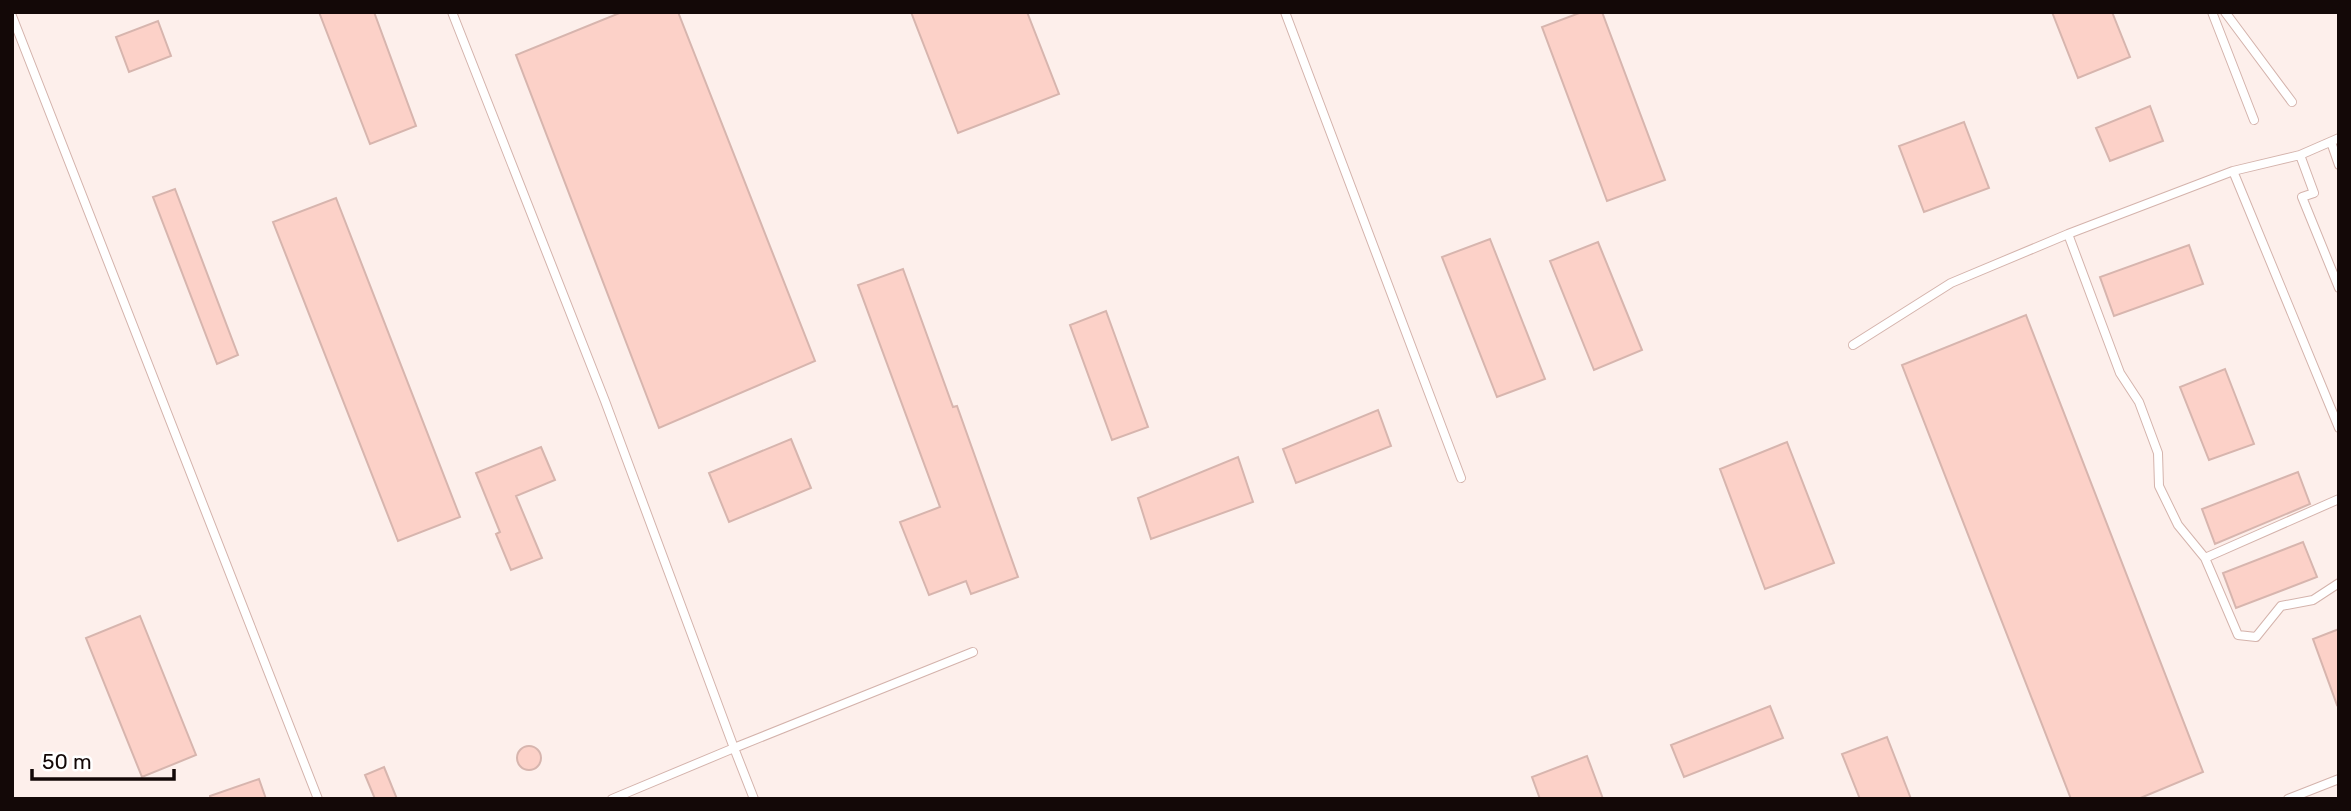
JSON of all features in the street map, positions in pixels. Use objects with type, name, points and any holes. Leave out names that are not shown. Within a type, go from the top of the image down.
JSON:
[{"type":"lane","points":[[452,12],[610,414],[754,799]]},
{"type":"lane","points":[[1284,12],[1461,478]]},
{"type":"lane","points":[[2212,12],[2254,120]]},
{"type":"lane","points":[[2225,12],[2292,102]]},
{"type":"lane","points":[[12,16],[318,799]]},
{"type":"lane","points":[[1853,345],[1951,283],[2068,233],[2233,172],[2300,155],[2335,140],[2339,165]]},
{"type":"lane","points":[[2300,155],[2314,192],[2302,197],[2339,288]]},
{"type":"lane","points":[[2233,172],[2339,428]]},
{"type":"lane","points":[[2068,233],[2120,373],[2138,402],[2158,453],[2159,486],[2178,525],[2205,558],[2238,635],[2256,637],[2281,606],[2313,600],[2339,583]]},
{"type":"lane","points":[[2205,558],[2339,499]]},
{"type":"lane","points":[[612,799],[973,652]]},
{"type":"lane","points":[[2288,799],[2339,779]]},
{"type":"building","points":[[319,12],[374,12],[416,126],[370,144]]},
{"type":"building","points":[[622,12],[678,12],[815,361],[659,428],[516,55]]},
{"type":"building","points":[[911,12],[1027,12],[1059,94],[958,133]]},
{"type":"building","points":[[1582,12],[1602,12],[1665,180],[1607,201],[1542,27]]},
{"type":"building","points":[[2052,12],[2112,12],[2130,57],[2078,78]]},
{"type":"building","points":[[158,21],[171,56],[129,72],[116,37]]},
{"type":"building","points":[[2150,106],[2163,141],[2110,161],[2096,128]]},
{"type":"building","points":[[1964,122],[1989,188],[1924,212],[1899,146]]},
{"type":"building","points":[[175,189],[238,355],[217,364],[153,197]]},
{"type":"building","points":[[336,198],[460,517],[398,541],[273,222]]},
{"type":"building","points":[[1490,239],[1545,379],[1497,397],[1442,257]]},
{"type":"building","points":[[1598,242],[1642,350],[1594,370],[1550,261]]},
{"type":"building","points":[[2189,245],[2203,284],[2114,316],[2100,277]]},
{"type":"building","points":[[903,269],[953,407],[957,406],[1018,577],[971,594],[966,581],[929,595],[900,522],[940,507],[858,285]]},
{"type":"building","points":[[1106,311],[1148,427],[1112,440],[1070,325]]},
{"type":"building","points":[[2026,315],[2203,772],[2138,799],[2071,799],[1902,365]]},
{"type":"building","points":[[2225,369],[2254,444],[2209,460],[2180,387]]},
{"type":"building","points":[[1378,410],[1391,446],[1296,483],[1283,449]]},
{"type":"building","points":[[791,439],[811,488],[729,522],[709,473]]},
{"type":"building","points":[[1787,442],[1834,563],[1765,589],[1720,469]]},
{"type":"building","points":[[541,447],[555,480],[516,496],[542,558],[511,570],[496,534],[500,532],[476,473]]},
{"type":"building","points":[[1238,457],[1253,502],[1151,539],[1138,498]]},
{"type":"building","points":[[2298,472],[2310,504],[2215,544],[2202,509]]},
{"type":"building","points":[[2303,542],[2317,577],[2236,608],[2223,573]]},
{"type":"building","points":[[140,616],[196,755],[142,777],[86,638]]},
{"type":"building","points":[[2339,629],[2339,704],[2337,705],[2313,639]]},
{"type":"building","points":[[1770,706],[1783,738],[1684,777],[1671,745]]},
{"type":"building","points":[[1887,737],[1911,799],[1860,799],[1842,754]]},
{"type":"building","points":[[529,746],[540,753],[541,758],[534,769],[529,770],[518,763],[517,758],[524,747]]},
{"type":"building","points":[[1587,756],[1603,799],[1540,799],[1532,777]]},
{"type":"building","points":[[384,767],[397,799],[375,799],[365,775]]},
{"type":"building","points":[[259,779],[266,799],[210,799],[210,796]]}]
